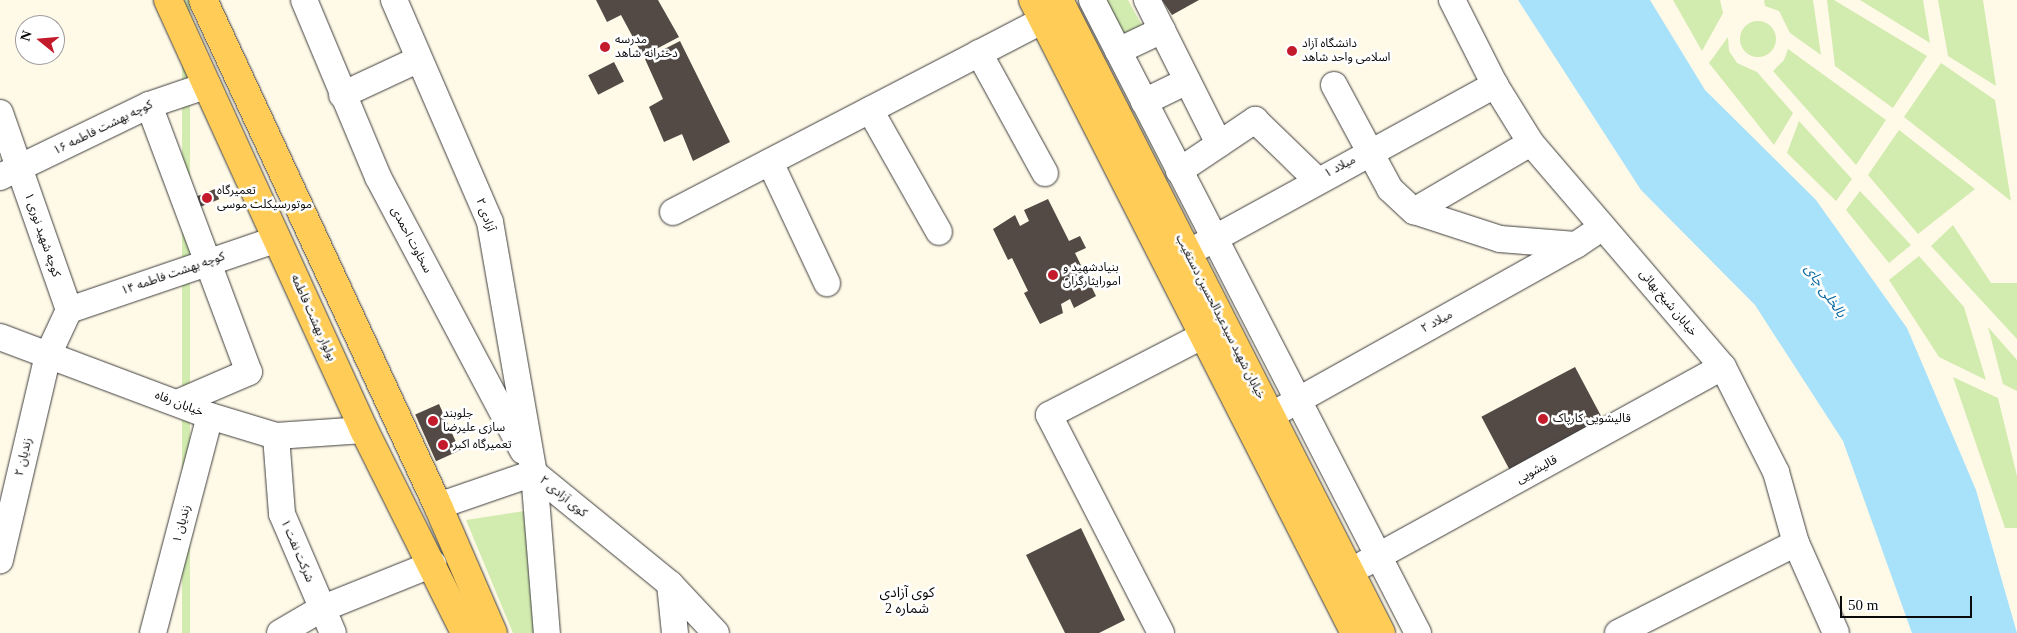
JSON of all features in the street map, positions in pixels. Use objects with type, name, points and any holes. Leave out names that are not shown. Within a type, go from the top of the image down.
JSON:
[{"type":"main road","name":"بولوار بهشت فاطمه","points":[[168,0],[364,430],[433,564],[465,633]]},
{"type":"main road","points":[[203,0],[438,506],[493,633]]},
{"type":"main road","name":"خیابان شهید سیدعبدالحسین دستغیب","points":[[1045,7],[1188,254],[1382,633]]},
{"type":"main road","name":"خیابان شهید سیدعبدالحسین دستغیب","points":[[1045,7],[1204,335],[1355,633]]},
{"type":"street","name":"سخاوت احمدی","points":[[304,0],[342,95],[378,177],[534,473]]},
{"type":"street","name":"آزادی ۲","points":[[394,0],[417,60],[490,222],[534,473],[547,633]]},
{"type":"street","points":[[1092,0],[1213,238],[1299,398],[1418,633]]},
{"type":"street","points":[[1147,0],[1219,144]]},
{"type":"street","name":"خیابان شیخ بهائی","points":[[1452,0],[1495,85],[1531,143],[1723,367],[1776,472],[1796,543],[1836,633]]},
{"type":"street","points":[[674,212],[979,53],[1045,7]]},
{"type":"street","points":[[1118,51],[1162,30]]},
{"type":"street","points":[[979,53],[1045,173]]},
{"type":"street","points":[[342,95],[417,60]]},
{"type":"street","points":[[1144,102],[1187,81]]},
{"type":"street","name":"کوچه بهشت فاطمه ۱۶","points":[[10,173],[149,105],[208,85]]},
{"type":"street","points":[[1334,85],[1390,188],[1414,211],[1500,239],[1576,245]]},
{"type":"street","name":"میلاد ۱","points":[[1188,254],[1317,180],[1495,85]]},
{"type":"street","points":[[149,105],[249,372],[177,403]]},
{"type":"street","points":[[870,110],[939,232]]},
{"type":"street","name":"کوچه شهید نوری ۱","points":[[0,113],[10,173],[69,310]]},
{"type":"street","points":[[1178,170],[1255,120],[1317,180]]},
{"type":"street","points":[[1414,211],[1531,143]]},
{"type":"street","points":[[770,162],[827,283]]},
{"type":"street","name":"میلاد ۲","points":[[1270,416],[1299,398],[1576,245],[1604,227]]},
{"type":"street","name":"کوچه بهشت فاطمه ۱۴","points":[[69,310],[277,239]]},
{"type":"street","points":[[48,355],[69,310]]},
{"type":"street","points":[[1161,633],[1049,415],[1204,335]]},
{"type":"street","name":"خیابان رفاه","points":[[0,337],[210,416],[276,436],[364,430]]},
{"type":"street","name":"زندیان ۲","points":[[0,560],[48,355]]},
{"type":"street","name":"قالیشویی","points":[[1350,572],[1723,367]]},
{"type":"street","name":"زندیان ۱","points":[[153,633],[210,416]]},
{"type":"street","name":"شرکت نفت ۱","points":[[276,436],[282,514],[332,633]]},
{"type":"street","name":"کوی آزادی ۲","points":[[438,506],[534,473],[670,584],[716,633]]},
{"type":"street","points":[[1618,633],[1796,543]]},
{"type":"street","points":[[280,633],[321,609],[433,564]]},
{"type":"street","points":[[670,584],[675,633]]},
{"type":"green space","points":[[182,0],[190,0],[190,633],[182,633]]},
{"type":"green space","points":[[1095,0],[1128,0],[1144,29],[1116,44]]},
{"type":"green space","points":[[1673,0],[1720,0],[1723,13],[1702,51]]},
{"type":"green space","points":[[1764,0],[1813,0],[1821,55],[1790,33],[1779,11],[1765,6]]},
{"type":"green space","points":[[1827,0],[1834,0],[1927,56],[1893,108],[1835,66]]},
{"type":"green space","points":[[1860,0],[1923,0],[1930,43]]},
{"type":"green space","points":[[1938,0],[1983,0],[1996,86],[1948,56]]},
{"type":"green space","points":[[1758,21],[1765,22],[1771,26],[1775,32],[1775,46],[1771,52],[1765,56],[1758,57],[1751,56],[1745,52],[1741,46],[1740,39],[1741,32],[1745,26],[1751,22]]},
{"type":"green space","points":[[1728,37],[1729,51],[1737,63],[1757,72],[1793,113],[1774,145],[1709,63]]},
{"type":"green space","points":[[1788,49],[1886,120],[1856,165],[1773,71],[1784,60]]},
{"type":"green space","points":[[1941,63],[1995,100],[2011,201],[1904,117]]},
{"type":"green space","points":[[1799,121],[1852,179],[1836,201],[1787,153]]},
{"type":"green space","points":[[1899,130],[1975,189],[1918,234],[1868,175]]},
{"type":"green space","points":[[1860,191],[1911,245],[1889,263],[1846,210]]},
{"type":"green space","points":[[1953,225],[1991,283],[2017,283],[2017,339],[1931,246]]},
{"type":"green space","points":[[1919,256],[1964,307],[1986,380],[1939,357],[1889,280]]},
{"type":"green space","points":[[1988,327],[2017,360],[2017,391],[2003,384]]},
{"type":"green space","points":[[1953,377],[1998,398],[2017,476],[2017,528],[2005,528]]},
{"type":"green space","points":[[524,511],[534,633],[513,633],[466,520]]},
{"type":"water","name":"بالخلی چای","points":[[1518,0],[1650,0],[1705,90],[1816,200],[1907,328],[1976,490],[2017,633],[1912,633],[1843,441],[1755,305],[1641,190]]},
{"type":"building","points":[[596,0],[658,0],[679,37],[643,56],[621,15],[607,22]]},
{"type":"building","points":[[1162,0],[1199,0],[1172,15]]},
{"type":"building","points":[[680,41],[730,142],[693,161],[682,134],[664,142],[649,107],[663,99],[645,59]]},
{"type":"building","points":[[614,62],[624,82],[598,95],[588,75]]},
{"type":"building","name":"تعمیرگاه موتورسیکلت موسی","points":[[215,189],[219,199],[199,207],[195,197]]},
{"type":"building","name":"بنیادشهید و امورایثارگران","points":[[1048,199],[1069,241],[1080,236],[1086,248],[1075,253],[1096,296],[1074,308],[1070,299],[1061,304],[1063,313],[1040,324],[1024,293],[1028,291],[1012,258],[1008,260],[993,229],[1015,215],[1020,226],[1029,221],[1024,210]]},
{"type":"building","name":"قالیشویی کارپاک","points":[[1575,367],[1604,422],[1511,472],[1481,417]]},
{"type":"building","points":[[439,404],[460,451],[436,461],[415,415]]},
{"type":"building","points":[[1081,528],[1125,620],[1099,633],[1065,633],[1026,555]]},
{"type":"place","name":"مدرسه دخترانه شاهد","points":[[605,47]]},
{"type":"place","name":"دانشگاه آزاد اسلامی واحد شاهد","points":[[1292,51]]},
{"type":"place","name":"تعمیرگاه موتورسیکلت موسی","points":[[207,198]]},
{"type":"place","name":"بنیادشهید و امورایثارگران","points":[[1053,275]]},
{"type":"place","name":"قالیشویی کارپاک","points":[[1543,419]]},
{"type":"place","name":"جلوبند سازی علیرضا","points":[[433,421]]},
{"type":"place","name":"تعمیرگاه اکبر","points":[[443,445]]},
{"type":"district","name":"کوی آزادی شماره 2","points":[[907,602]]}]
